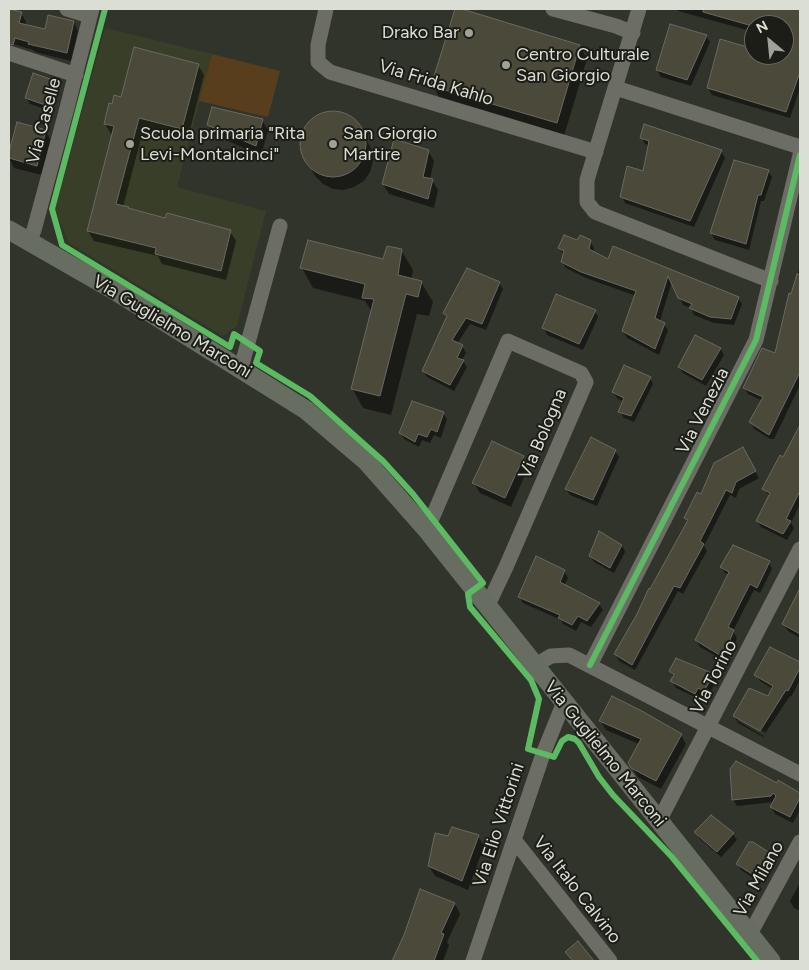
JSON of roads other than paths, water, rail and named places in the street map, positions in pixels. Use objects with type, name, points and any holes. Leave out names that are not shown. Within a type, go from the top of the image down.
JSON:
[{"type":"main road","name":"Via Guglielmo Marconi","points":[[9,230],[112,289],[306,410],[366,461],[426,530],[771,961]]},
{"type":"street","points":[[68,9],[91,12]]},
{"type":"street","points":[[553,9],[633,32]]},
{"type":"street","points":[[640,9],[587,180],[587,202],[595,212],[771,281]]},
{"type":"street","name":"Via Caselle","points":[[29,242],[34,230],[76,75],[91,12]]},
{"type":"street","name":"Via Frida Kahlo","points":[[322,12],[318,62],[330,72],[596,152]]},
{"type":"street","points":[[9,52],[76,75]]},
{"type":"street","points":[[616,88],[800,147]]},
{"type":"street","name":"Via Venezia","points":[[590,665],[756,340],[800,155]]},
{"type":"street","points":[[241,368],[280,226]]},
{"type":"street","name":"Via Bologna","points":[[426,530],[508,341],[581,372],[586,382],[487,607]]},
{"type":"street","name":"Via Torino","points":[[659,822],[800,549]]},
{"type":"street","points":[[534,666],[551,656],[569,655],[800,774]]},
{"type":"street","name":"Via Elio Vittorini","points":[[473,961],[543,754],[564,702]]},
{"type":"street","name":"Via Italo Calvino","points":[[515,841],[610,961]]},
{"type":"street","name":"Via Milano","points":[[750,934],[800,842]]},
{"type":"place","name":"Drako Bar","points":[[469,33]]},
{"type":"place","name":"Centro Culturale San Giorgio","points":[[506,65]]},
{"type":"place","name":"Scuola primaria \"Rita Levi-Montalcinci\"","points":[[130,144]]},
{"type":"place","name":"San Giorgio Martire","points":[[333,144]]}]
